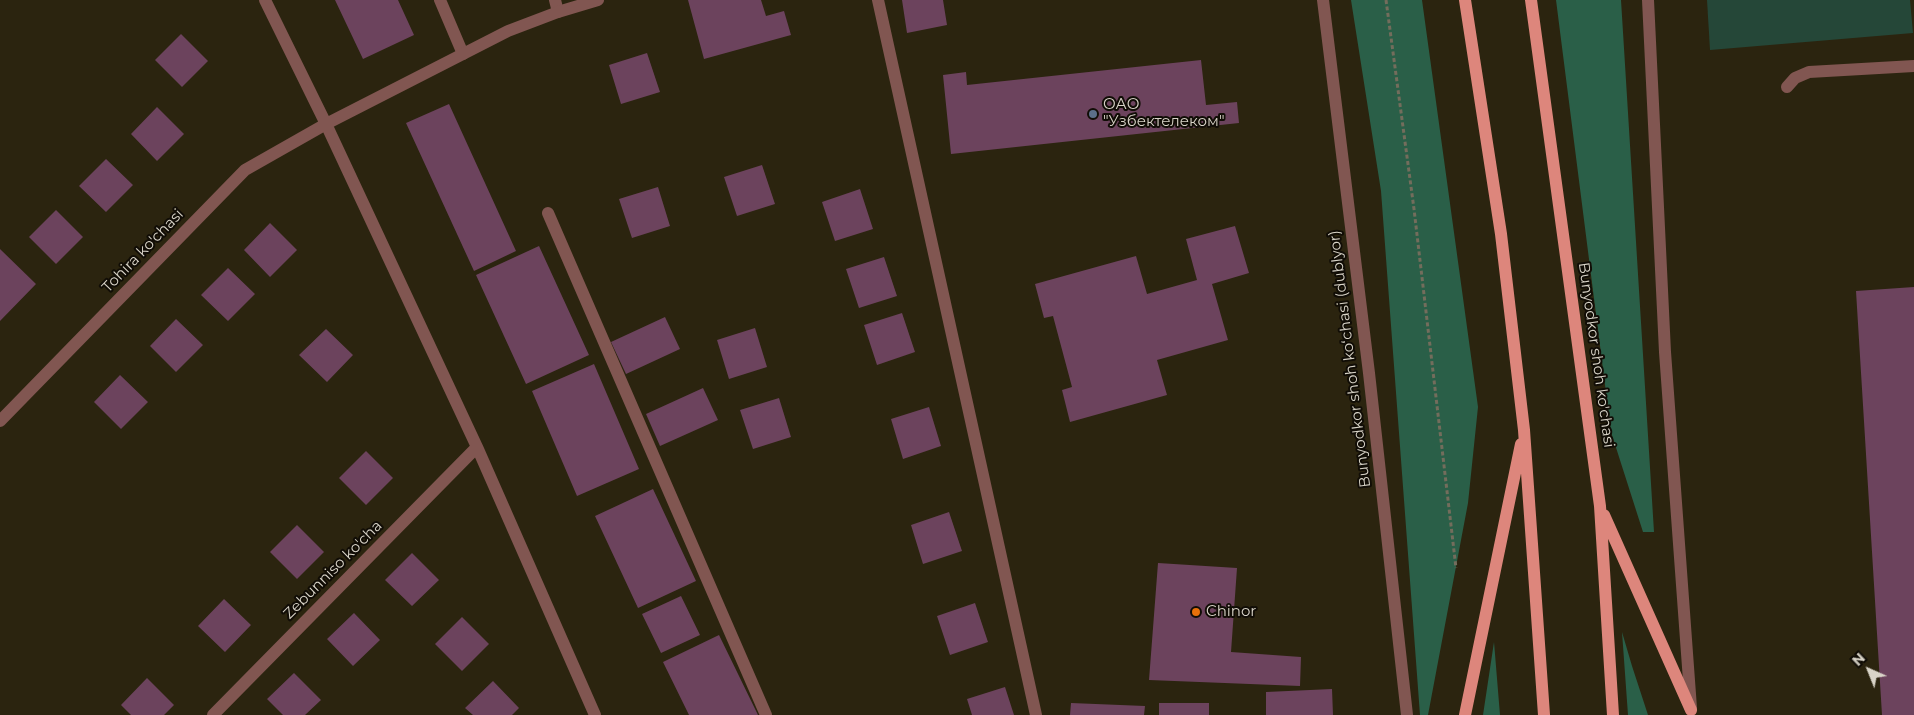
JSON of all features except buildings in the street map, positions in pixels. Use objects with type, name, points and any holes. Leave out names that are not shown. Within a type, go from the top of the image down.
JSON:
[{"type":"main road","points":[[1465,0],[1501,234],[1524,430],[1544,715]]},
{"type":"main road","name":"Bunyodkor shoh ko'chasi","points":[[1531,0],[1600,506],[1614,715]]},
{"type":"main road","points":[[1465,715],[1524,430]]},
{"type":"main road","points":[[1600,506],[1691,713]]},
{"type":"street","points":[[265,0],[326,124],[477,447],[595,715]]},
{"type":"street","points":[[440,0],[463,54]]},
{"type":"street","name":"Tohira ko'chasi","points":[[0,421],[245,170],[326,124],[557,6],[598,0]]},
{"type":"street","points":[[878,0],[1036,715]]},
{"type":"street","name":"Bunyodkor shoh koʻchasi (dublyor)","points":[[1322,0],[1369,373],[1407,715]]},
{"type":"street","points":[[1648,0],[1666,352],[1691,713]]},
{"type":"street","points":[[1786,87],[1795,78],[1809,72],[1914,66]]},
{"type":"street","points":[[548,213],[766,715]]},
{"type":"street","name":"Zebunniso ko'cha","points":[[213,715],[477,447]]},
{"type":"path","points":[[1386,0],[1414,208],[1456,568]]},
{"type":"green space","points":[[1351,0],[1422,0],[1478,407],[1468,503],[1428,715],[1420,715],[1381,191]]},
{"type":"green space","points":[[1556,0],[1621,0],[1654,532],[1643,532],[1611,432]]},
{"type":"green space","points":[[1707,0],[1910,0],[1913,33],[1710,50]]},
{"type":"green space","points":[[1622,632],[1632,666],[1648,715],[1628,715]]},
{"type":"green space","points":[[1494,642],[1500,715],[1483,715]]},
{"type":"place","name":"ОАО \"Узбектелеком\"","points":[[1093,114]]},
{"type":"place","name":"Chinor","points":[[1196,612]]}]
